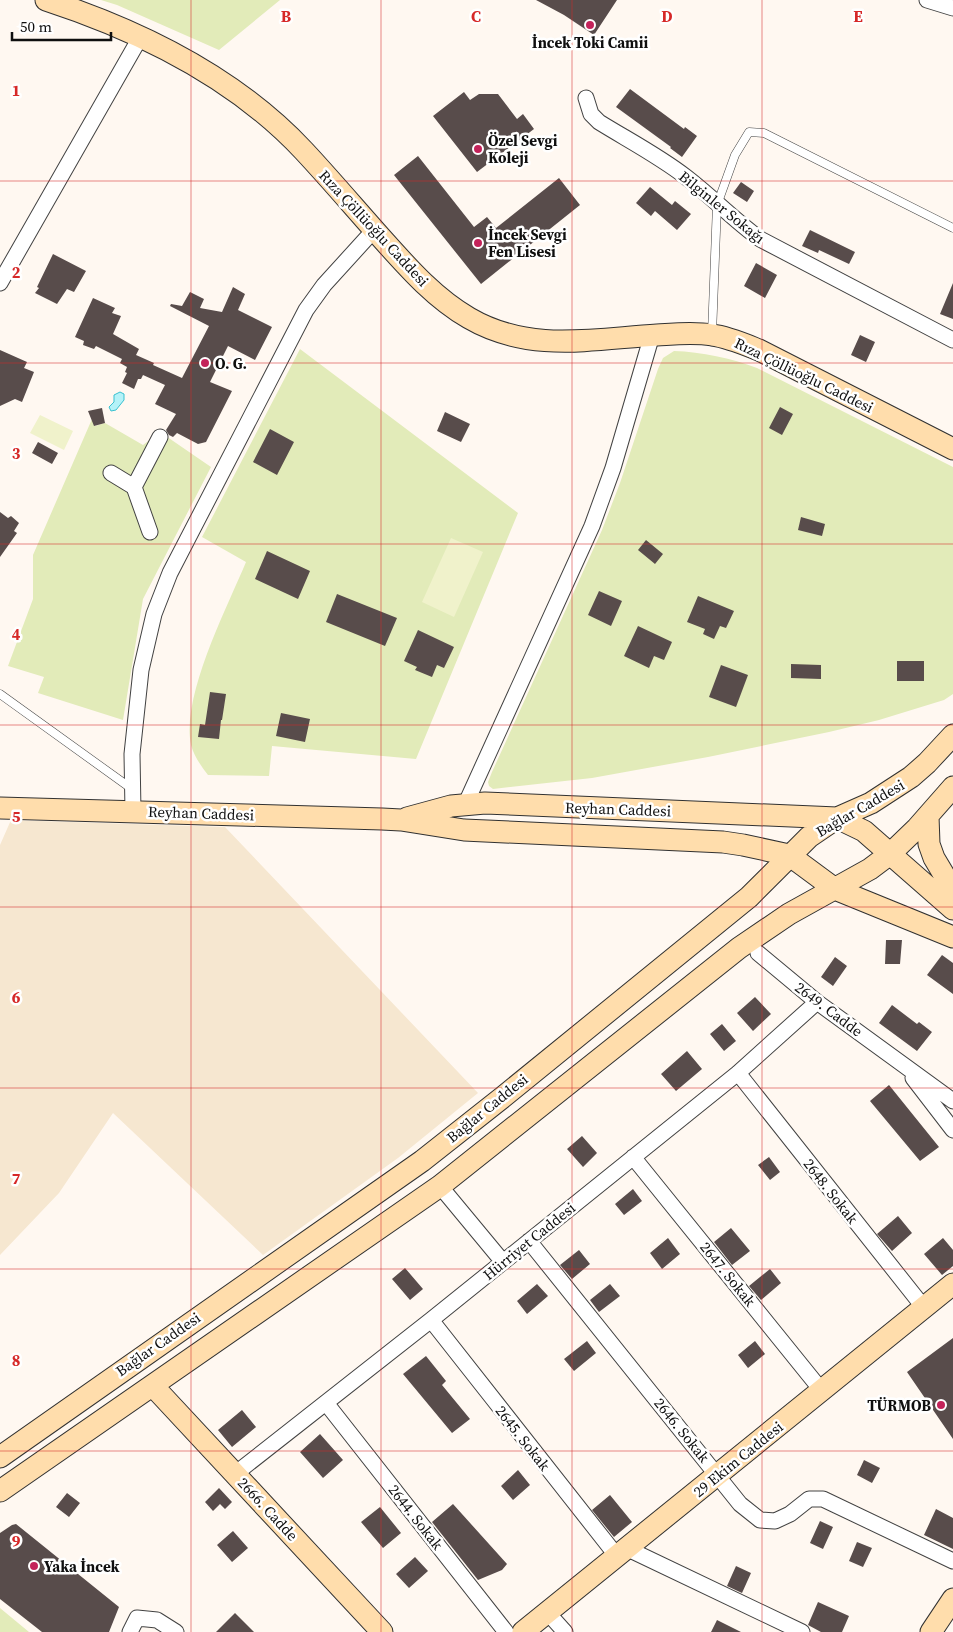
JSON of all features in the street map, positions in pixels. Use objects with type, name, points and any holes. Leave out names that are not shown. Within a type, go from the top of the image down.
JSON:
[{"type":"street","name":"Rıza Çöllüoğlu Caddesi","points":[[46,0],[141,36],[182,58],[242,97],[303,150],[403,262],[447,303],[491,329],[515,337],[563,342],[688,333],[712,334],[760,350],[953,449]]},
{"type":"street","points":[[927,0],[953,8]]},
{"type":"street","points":[[0,283],[141,36]]},
{"type":"street","name":"Bilginler Sokağı","points":[[586,98],[591,114],[599,122],[667,163],[688,178],[738,224],[760,239],[953,340]]},
{"type":"street","points":[[134,811],[132,754],[141,670],[154,614],[170,573],[306,310],[324,285],[374,230]]},
{"type":"street","points":[[466,804],[592,526],[613,468],[652,335]]},
{"type":"street","points":[[134,488],[160,437]]},
{"type":"street","points":[[112,473],[134,488],[150,532]]},
{"type":"street","name":"Bağlar Caddesi","points":[[0,1457],[422,1161],[749,897],[809,837],[837,818],[871,803],[911,777],[953,735]]},
{"type":"street","points":[[0,1491],[440,1186],[739,948],[789,914],[870,869],[890,854],[928,816],[953,787]]},
{"type":"street","name":"Reyhan Caddesi","points":[[401,820],[451,806],[466,804],[837,818]]},
{"type":"street","name":"Reyhan Caddesi","points":[[0,808],[401,820],[464,830],[723,842],[789,856]]},
{"type":"street","points":[[928,816],[929,844],[934,858],[953,890]]},
{"type":"street","points":[[837,818],[864,831],[953,908]]},
{"type":"street","points":[[789,856],[835,889],[907,920],[953,937]]},
{"type":"street","name":"2649. Cadde","points":[[758,953],[817,1002],[953,1101]]},
{"type":"street","name":"Hürriyet Caddesi","points":[[235,1474],[431,1320],[738,1073],[817,1002]]},
{"type":"street","name":"2649. Cadde","points":[[901,1063],[953,1130]]},
{"type":"street","name":"2648. Sokak","points":[[738,1073],[925,1308]]},
{"type":"street","name":"2647. Sokak","points":[[633,1157],[822,1391]]},
{"type":"street","points":[[440,1186],[503,1262]]},
{"type":"street","name":"2646. Sokak","points":[[529,1241],[740,1504],[760,1520],[775,1521],[790,1514],[809,1499],[823,1499],[953,1561]]},
{"type":"street","name":"29 Ekim Caddesi","points":[[522,1632],[953,1284]]},
{"type":"street","name":"2645. Sokak","points":[[431,1320],[621,1551],[802,1632]]},
{"type":"street","name":"2666. Cadde","points":[[153,1386],[382,1632]]},
{"type":"street","name":"2644. Sokak","points":[[326,1403],[506,1632]]},
{"type":"street","points":[[931,1632],[953,1599]]},
{"type":"street","points":[[547,1612],[565,1632]]},
{"type":"street","points":[[134,1625],[157,1620],[176,1632]]},
{"type":"lane","points":[[712,334],[717,204],[734,155],[749,132],[764,133],[953,228]]},
{"type":"lane","points":[[0,694],[132,789]]},
{"type":"shaded area","points":[[11,820],[225,827],[478,1093],[398,1158],[263,1255],[113,1113],[59,1193],[0,1255],[0,845]]},
{"type":"green space","points":[[101,0],[280,0],[219,50],[117,5]]},
{"type":"green space","points":[[300,349],[518,513],[416,759],[272,746],[269,776],[208,775],[198,761],[191,745],[190,725],[193,702],[208,652],[246,562],[202,537]]},
{"type":"green space","points":[[674,351],[716,356],[757,368],[953,467],[953,694],[944,700],[879,720],[708,757],[592,778],[493,789],[489,786],[488,782],[602,530],[620,483],[658,369],[663,358]]},
{"type":"green space","points":[[40,415],[73,431],[64,450],[30,433]]},
{"type":"green space","points":[[92,419],[95,426],[105,423],[143,445],[160,432],[211,467],[143,599],[123,720],[38,693],[44,677],[8,666],[33,599],[33,555]]},
{"type":"green space","points":[[451,538],[483,552],[454,617],[422,602]]},
{"type":"green space","points":[[0,1608],[29,1632],[0,1632]]},
{"type":"water","points":[[120,392],[124,394],[124,400],[116,410],[111,411],[109,407],[114,402],[114,395]]},
{"type":"building","name":"İncek Toki Camii","points":[[536,0],[617,0],[594,35],[564,15]]},
{"type":"building","points":[[630,89],[684,129],[685,127],[697,136],[682,157],[616,107]]},
{"type":"building","points":[[464,92],[470,100],[479,94],[498,94],[517,119],[523,114],[534,129],[477,172],[433,116]]},
{"type":"building","points":[[418,156],[474,227],[487,217],[496,228],[559,178],[580,205],[481,284],[394,175]]},
{"type":"building","points":[[741,182],[754,191],[747,202],[733,193]]},
{"type":"building","points":[[650,187],[672,205],[675,201],[691,214],[677,230],[655,211],[651,216],[636,203]]},
{"type":"building","points":[[810,230],[855,252],[849,264],[819,250],[818,253],[802,246]]},
{"type":"building","points":[[53,254],[86,271],[74,292],[67,289],[57,304],[35,293],[39,288],[37,287]]},
{"type":"building","points":[[756,263],[777,275],[765,298],[744,286]]},
{"type":"building","points":[[953,283],[953,319],[940,314]]},
{"type":"building","name":"O. G.","points":[[233,287],[245,294],[238,310],[272,327],[255,360],[228,346],[210,382],[232,391],[206,442],[198,444],[177,433],[173,437],[169,435],[166,430],[176,414],[155,404],[165,385],[143,375],[141,379],[138,379],[134,389],[122,383],[127,373],[125,372],[127,367],[120,363],[122,359],[96,346],[94,349],[83,345],[84,341],[75,337],[93,298],[115,308],[112,313],[121,316],[113,334],[139,349],[136,355],[182,378],[209,326],[170,306],[171,304],[182,306],[190,292],[204,299],[200,308],[222,312]]},
{"type":"building","points":[[860,335],[875,342],[866,362],[851,355]]},
{"type":"building","points":[[0,350],[27,362],[24,368],[34,372],[22,402],[15,399],[0,406]]},
{"type":"building","points":[[780,407],[793,414],[782,435],[769,428]]},
{"type":"building","points":[[102,408],[105,423],[94,426],[88,411]]},
{"type":"building","points":[[445,412],[470,424],[461,442],[437,431]]},
{"type":"building","points":[[270,429],[294,442],[277,475],[253,462]]},
{"type":"building","points":[[38,442],[58,453],[52,464],[32,453]]},
{"type":"building","points":[[0,512],[8,518],[11,516],[19,523],[14,531],[17,533],[0,557]]},
{"type":"building","points":[[801,517],[825,524],[822,536],[798,530]]},
{"type":"building","points":[[646,540],[663,554],[655,564],[638,550]]},
{"type":"building","points":[[267,551],[310,571],[298,599],[255,579]]},
{"type":"building","points":[[599,591],[622,601],[611,626],[588,615]]},
{"type":"building","points":[[337,594],[397,618],[385,646],[326,622]]},
{"type":"building","points":[[698,596],[734,611],[726,628],[720,626],[714,639],[703,634],[705,629],[687,622]]},
{"type":"building","points":[[638,626],[672,642],[664,660],[654,656],[649,668],[624,656]]},
{"type":"building","points":[[418,630],[454,647],[444,668],[437,665],[432,677],[415,670],[417,667],[404,661]]},
{"type":"building","points":[[897,661],[924,661],[924,681],[897,681]]},
{"type":"building","points":[[791,664],[821,665],[821,679],[791,678]]},
{"type":"building","points":[[721,665],[748,675],[736,707],[709,697]]},
{"type":"building","points":[[210,692],[226,694],[219,739],[198,737],[200,724],[205,725]]},
{"type":"building","points":[[281,713],[310,719],[305,742],[276,736]]},
{"type":"building","points":[[886,940],[902,940],[900,964],[885,964]]},
{"type":"building","points":[[942,955],[953,963],[953,994],[927,975]]},
{"type":"building","points":[[835,957],[847,966],[833,986],[821,977]]},
{"type":"building","points":[[755,997],[771,1014],[753,1031],[737,1013]]},
{"type":"building","points":[[892,1005],[917,1024],[919,1022],[932,1032],[917,1051],[879,1023]]},
{"type":"building","points":[[722,1024],[736,1041],[724,1051],[710,1034]]},
{"type":"building","points":[[687,1051],[702,1069],[676,1091],[661,1074]]},
{"type":"building","points":[[889,1085],[939,1147],[920,1161],[870,1101]]},
{"type":"building","points":[[582,1136],[597,1153],[583,1167],[567,1149]]},
{"type":"building","points":[[769,1157],[780,1172],[770,1180],[758,1165]]},
{"type":"building","points":[[633,1189],[642,1201],[624,1215],[615,1204]]},
{"type":"building","points":[[898,1216],[912,1233],[892,1251],[877,1234]]},
{"type":"building","points":[[731,1228],[750,1251],[732,1265],[714,1242]]},
{"type":"building","points":[[668,1238],[680,1254],[662,1269],[650,1253]]},
{"type":"building","points":[[943,1238],[953,1250],[953,1266],[942,1275],[924,1254]]},
{"type":"building","points":[[579,1250],[590,1264],[572,1279],[560,1265]]},
{"type":"building","points":[[405,1268],[423,1289],[410,1300],[392,1279]]},
{"type":"building","points":[[770,1269],[781,1283],[761,1300],[749,1286]]},
{"type":"building","points":[[537,1284],[548,1296],[527,1314],[517,1301]]},
{"type":"building","points":[[610,1284],[620,1296],[599,1312],[590,1300]]},
{"type":"building","name":"TÜRMOB","points":[[953,1338],[953,1439],[907,1372]]},
{"type":"building","points":[[587,1341],[596,1353],[574,1371],[564,1359]]},
{"type":"building","points":[[755,1341],[765,1354],[748,1368],[738,1355]]},
{"type":"building","points":[[426,1356],[446,1381],[442,1385],[470,1419],[452,1433],[403,1374]]},
{"type":"building","points":[[242,1410],[256,1427],[232,1447],[218,1430]]},
{"type":"building","points":[[320,1434],[343,1460],[323,1478],[300,1452]]},
{"type":"building","points":[[864,1460],[880,1468],[872,1483],[857,1475]]},
{"type":"building","points":[[518,1470],[530,1485],[513,1500],[501,1486]]},
{"type":"building","points":[[219,1488],[232,1502],[225,1509],[220,1504],[213,1511],[205,1502]]},
{"type":"building","points":[[67,1493],[80,1503],[69,1517],[56,1507]]},
{"type":"building","points":[[610,1495],[632,1522],[614,1537],[592,1510]]},
{"type":"building","points":[[453,1504],[507,1564],[502,1570],[478,1580],[432,1522]]},
{"type":"building","points":[[380,1507],[401,1533],[383,1548],[361,1522]]},
{"type":"building","points":[[936,1509],[953,1518],[953,1549],[924,1535]]},
{"type":"building","points":[[820,1521],[833,1527],[823,1549],[810,1543]]},
{"type":"building","name":"Yaka İncek","points":[[16,1524],[119,1607],[109,1632],[42,1632],[0,1599],[0,1533]]},
{"type":"building","points":[[233,1531],[248,1548],[232,1562],[217,1545]]},
{"type":"building","points":[[857,1542],[872,1548],[863,1567],[849,1561]]},
{"type":"building","points":[[415,1557],[428,1571],[409,1588],[396,1574]]},
{"type":"building","points":[[736,1566],[751,1573],[742,1593],[727,1586]]},
{"type":"building","points":[[818,1602],[849,1616],[842,1632],[821,1632],[808,1625]]},
{"type":"building","points":[[235,1613],[254,1632],[216,1632]]},
{"type":"building","points":[[717,1620],[741,1632],[711,1632]]},
{"type":"place","name":"İncek Toki Camii","points":[[590,25]]},
{"type":"place","name":"Özel Sevgi Koleji","points":[[478,149]]},
{"type":"place","name":"İncek Sevgi Fen Lisesi","points":[[478,243]]},
{"type":"place","name":"O. G.","points":[[205,363]]},
{"type":"place","name":"TÜRMOB","points":[[941,1405]]},
{"type":"place","name":"Yaka İncek","points":[[34,1566]]}]
